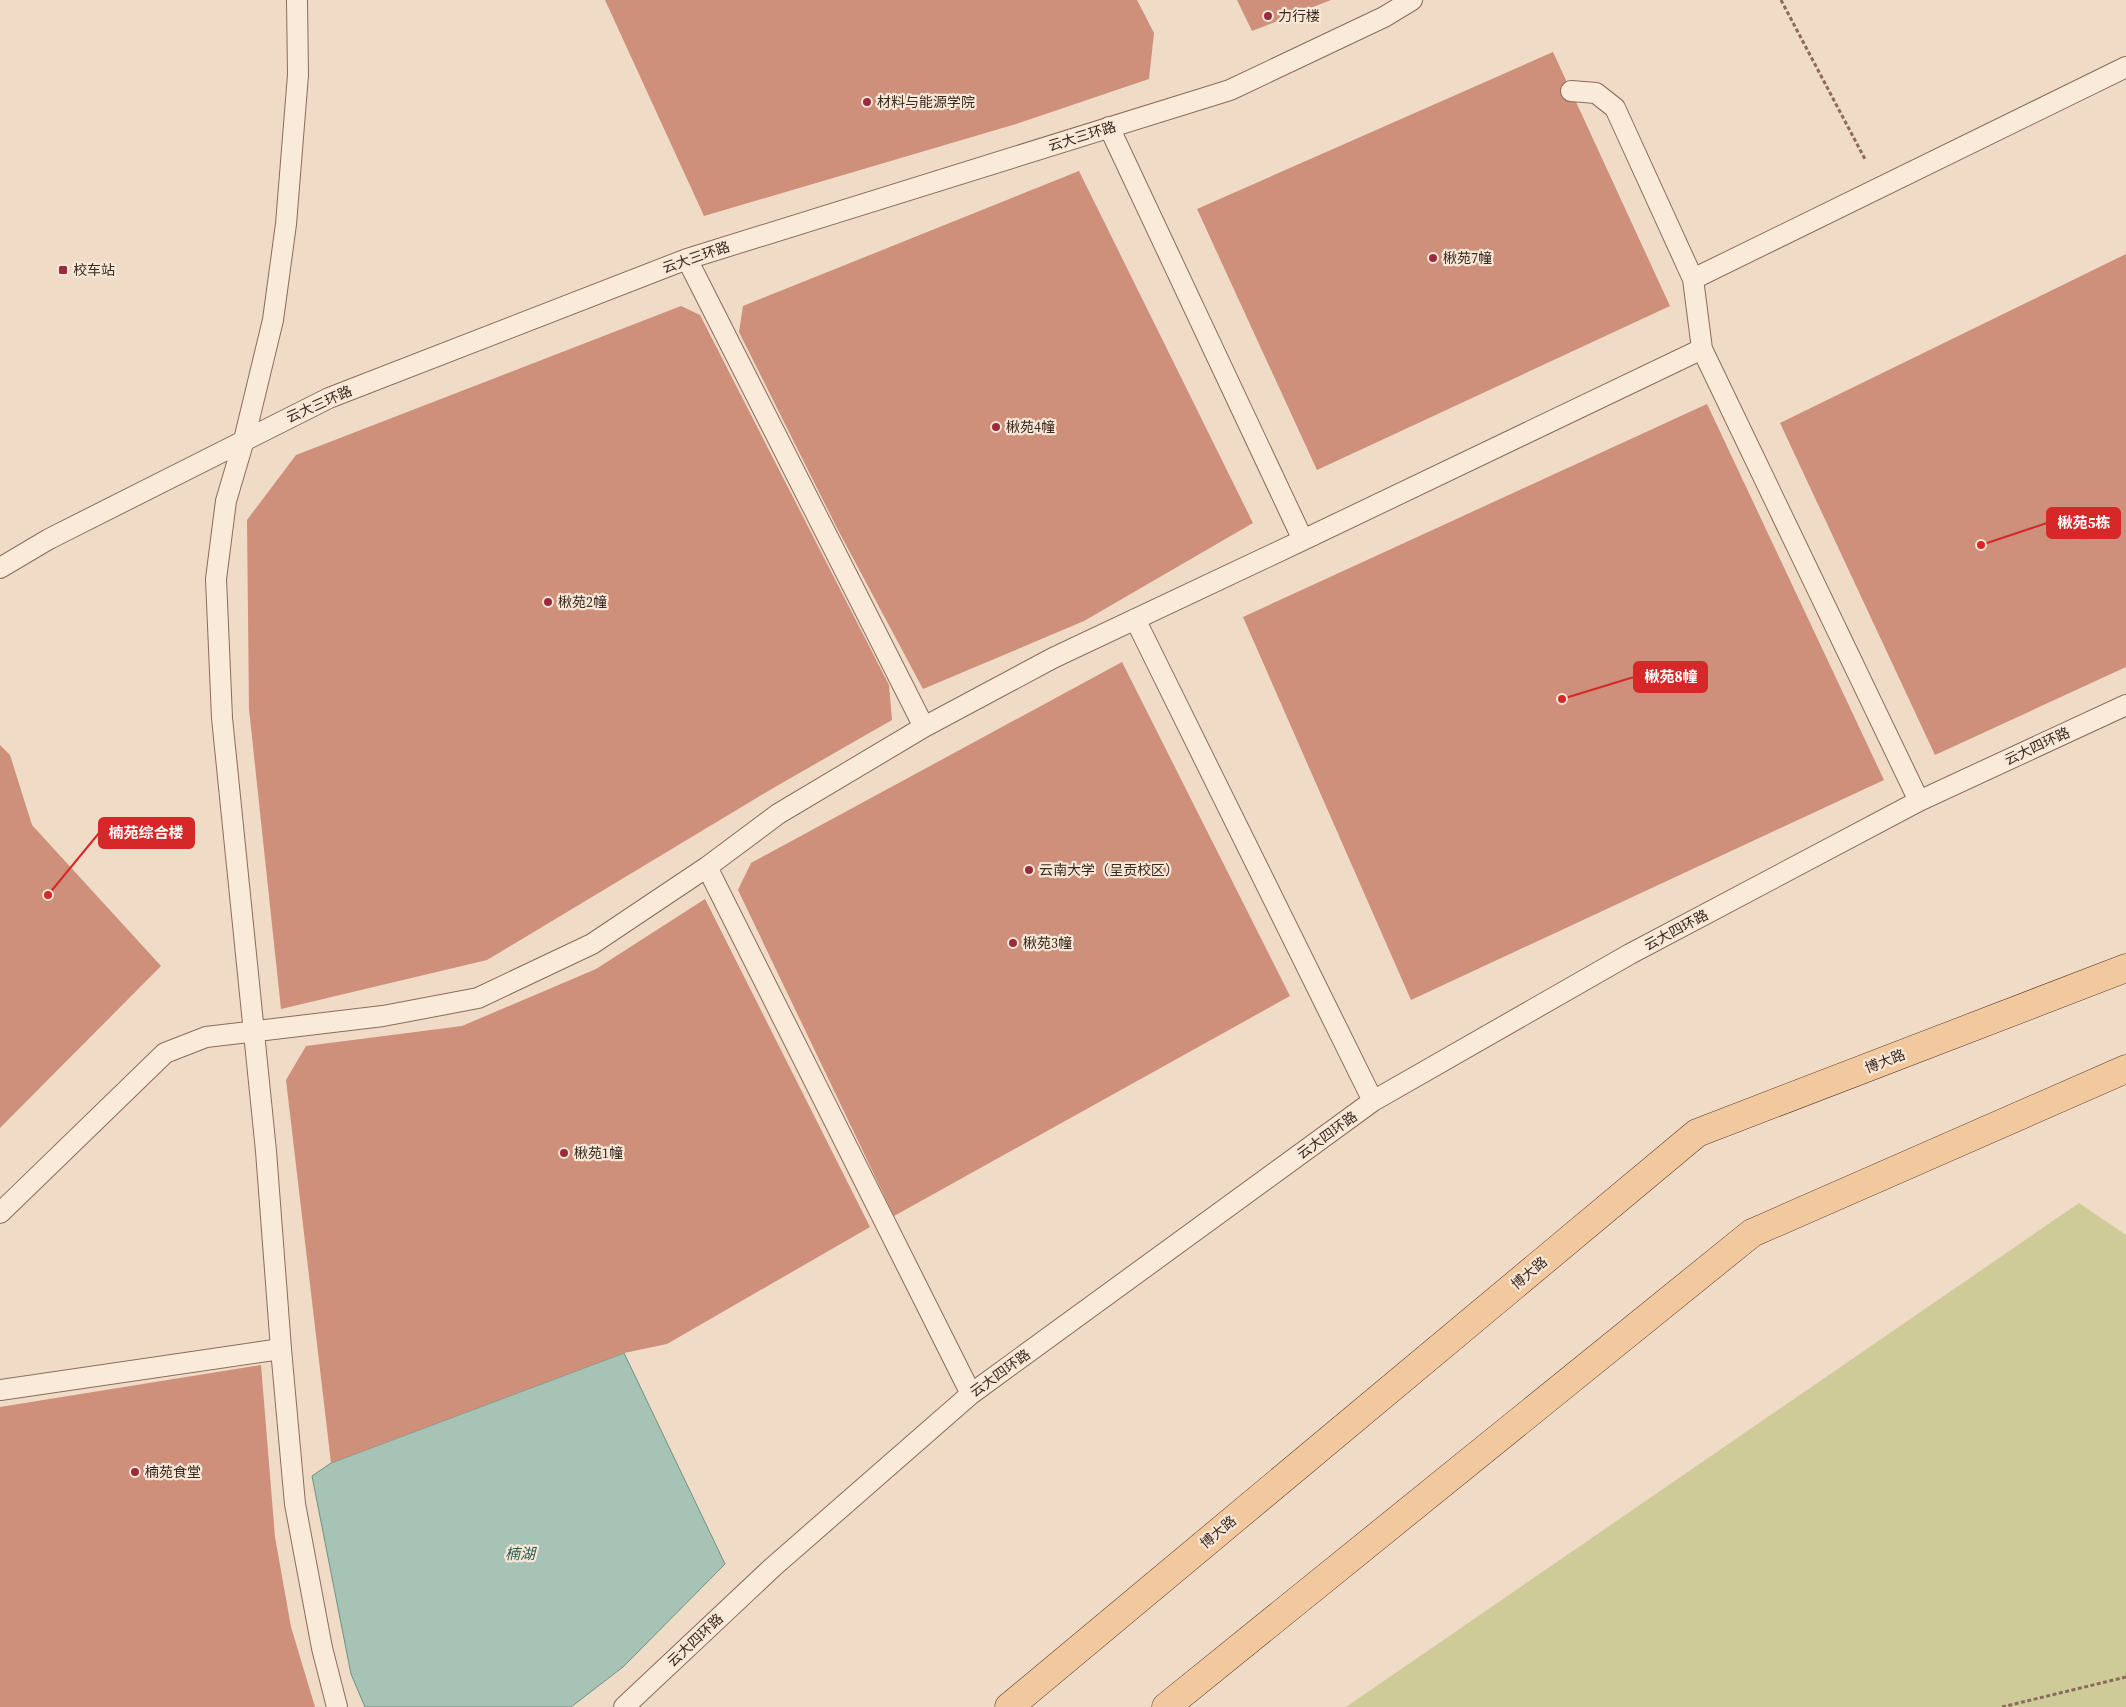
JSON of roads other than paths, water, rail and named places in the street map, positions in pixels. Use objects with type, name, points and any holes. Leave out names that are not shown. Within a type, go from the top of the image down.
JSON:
[{"type":"main road","name":"博大路","points":[[1009,1707],[1697,1133],[2126,968]]},
{"type":"main road","points":[[1166,1707],[1752,1233],[2126,1069]]},
{"type":"lane","points":[[297,0],[298,75],[286,224],[274,320],[244,440],[226,501],[216,579],[222,718],[254,1032],[295,1504],[322,1648],[337,1707]]},
{"type":"lane","name":"云大三环路","points":[[0,568],[49,539],[329,398],[688,259],[1230,90],[1384,16],[1412,0]]},
{"type":"lane","points":[[1693,278],[2126,67]]},
{"type":"lane","points":[[1571,91],[1596,93],[1615,108],[1693,278],[1702,349],[1919,801]]},
{"type":"lane","points":[[1109,128],[1303,540]]},
{"type":"lane","points":[[688,259],[924,727]]},
{"type":"lane","points":[[0,1213],[166,1053],[206,1037],[383,1016],[478,998],[592,944],[707,866],[778,814],[924,727],[1052,658],[1702,349]]},
{"type":"lane","points":[[1135,619],[1373,1101]]},
{"type":"lane","name":"云大四环路","points":[[624,1707],[773,1567],[971,1394],[1373,1101],[1630,954],[1919,801],[2126,705]]},
{"type":"lane","points":[[707,866],[971,1394]]},
{"type":"lane","points":[[1,1389],[281,1349]]},
{"type":"water","name":"楠湖","points":[[624,1353],[725,1564],[623,1667],[571,1707],[365,1707],[351,1674],[312,1476],[331,1463]]},
{"type":"place","name":"力行楼","points":[[1268,16]]},
{"type":"place","name":"材料与能源学院","points":[[867,102]]},
{"type":"place","name":"楸苑7幢","points":[[1433,258]]},
{"type":"place","name":"校车站","points":[[63,270]]},
{"type":"place","name":"楸苑4幢","points":[[996,427]]},
{"type":"place","name":"楸苑5栋","points":[[1981,545]]},
{"type":"place","name":"楸苑2幢","points":[[548,602]]},
{"type":"place","name":"楸苑8幢","points":[[1562,699]]},
{"type":"place","name":"云南大学（呈贡校区）","points":[[1029,870]]},
{"type":"place","name":"楠苑综合楼","points":[[48,895]]},
{"type":"place","name":"楸苑3幢","points":[[1013,943]]},
{"type":"place","name":"楸苑1幢","points":[[564,1153]]},
{"type":"place","name":"楠苑食堂","points":[[135,1472]]}]
